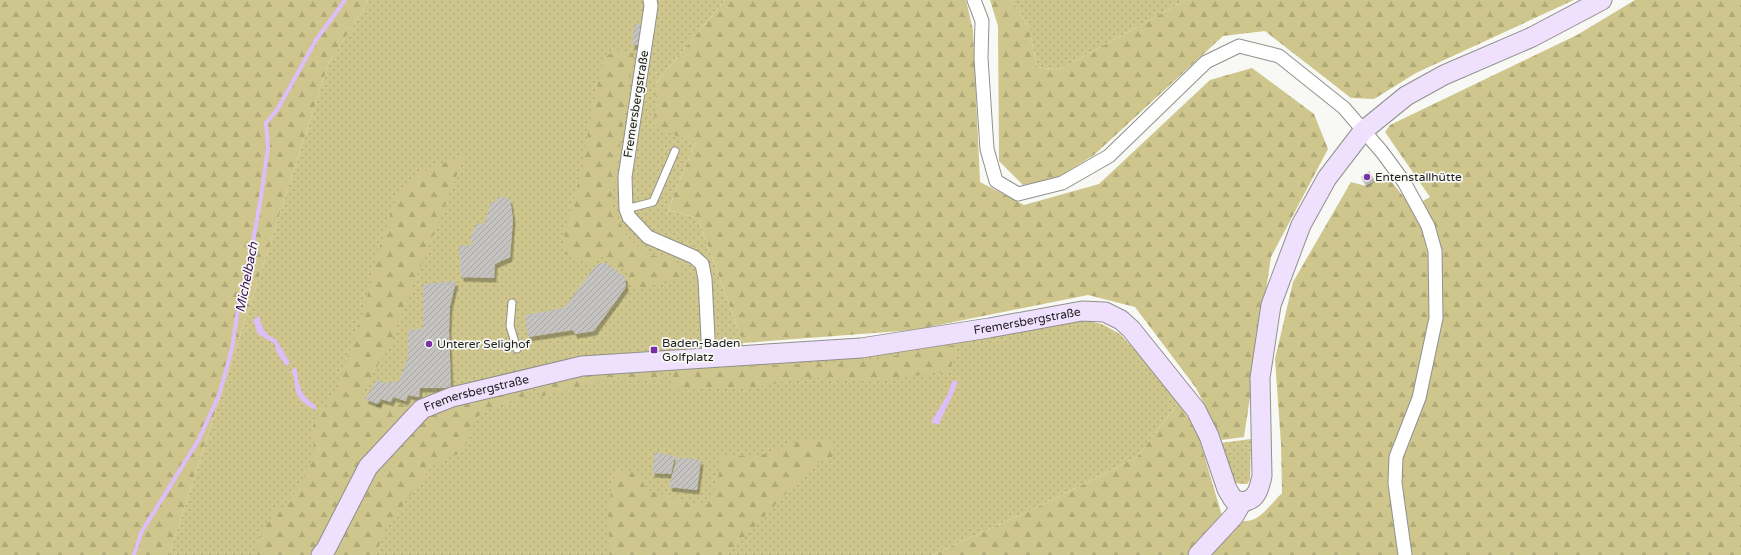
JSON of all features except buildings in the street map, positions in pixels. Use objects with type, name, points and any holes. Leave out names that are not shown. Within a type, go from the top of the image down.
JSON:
[{"type":"main road","points":[[1198,555],[1234,516],[1242,502],[1248,501],[1254,497],[1259,490],[1262,476],[1260,378],[1271,306],[1301,225],[1328,178],[1364,131],[1406,96],[1431,82],[1532,37],[1602,0]]},
{"type":"main road","name":"Fremersbergstraße","points":[[321,555],[326,549],[368,467],[422,409],[452,397],[582,366],[861,348],[989,328],[1082,311],[1105,312],[1121,320],[1131,329],[1196,410],[1209,436],[1227,489],[1233,498],[1242,502]]},
{"type":"street","name":"Fremersbergstraße","points":[[626,209],[625,177],[651,6],[650,0]]},
{"type":"street","points":[[974,0],[982,21],[981,58],[987,149],[996,181],[1018,194],[1062,183],[1109,156],[1206,62],[1239,46],[1279,56],[1344,108],[1382,152],[1417,204],[1428,226],[1435,251],[1436,318],[1420,398],[1396,457],[1395,483],[1404,555]]},
{"type":"street","points":[[626,209],[629,217],[648,237],[694,257],[702,264],[705,279],[709,358]]},
{"type":"lane","points":[[626,209],[653,202],[675,151]]},
{"type":"lane","points":[[512,303],[510,326],[517,349]]},
{"type":"green space","points":[[0,0],[368,0],[367,4],[329,62],[169,555],[0,555]]},
{"type":"green space","points":[[368,0],[725,0],[656,83],[695,143],[668,210],[698,218],[743,343],[737,364],[1084,320],[1102,324],[1120,334],[1161,378],[1178,403],[1137,457],[1048,502],[932,555],[169,555],[329,62],[367,4]]},
{"type":"green space","points":[[725,0],[966,0],[973,30],[980,182],[1024,205],[1099,184],[1210,80],[1252,68],[1314,114],[1328,149],[1271,257],[1244,437],[1222,440],[1196,388],[1135,307],[1088,295],[914,330],[743,343],[698,218],[668,210],[695,143],[654,127],[656,83]]},
{"type":"green space","points":[[990,0],[1012,0],[1029,28],[1037,67],[1059,70],[1186,0],[1574,0],[1416,73],[1374,99],[1351,98],[1265,31],[1223,36],[1094,155],[1055,179],[1023,185],[999,161],[998,26]]},
{"type":"green space","points":[[1012,0],[1186,0],[1059,70],[1037,67],[1029,28]]},
{"type":"green space","points":[[1635,0],[1741,0],[1741,555],[932,555],[1048,502],[1137,457],[1178,403],[1197,431],[1223,519],[1244,521],[1257,518],[1282,493],[1281,444],[1275,359],[1293,282],[1351,182],[1366,186],[1386,175],[1412,207],[1430,197],[1385,132],[1390,125],[1577,35]]},
{"type":"green space","points":[[616,50],[634,53],[611,205],[627,236],[648,255],[676,258],[681,279],[634,290],[627,272],[600,254],[590,263],[563,253],[565,229],[582,171],[591,114],[604,58]]},
{"type":"green space","points":[[465,154],[391,342],[358,401],[403,404],[410,412],[322,543],[311,555],[258,555],[258,540],[275,510],[282,507],[299,488],[314,455],[313,426],[321,408],[326,407],[340,379],[364,310],[378,251],[398,192],[422,172]]},
{"type":"green space","points":[[958,344],[950,371],[868,382],[808,377],[752,388],[673,390],[671,370],[866,361]]},
{"type":"green space","points":[[659,370],[661,380],[615,378],[539,397],[539,382],[591,374]]},
{"type":"green space","points":[[522,381],[525,399],[490,408],[471,421],[470,437],[460,453],[434,464],[388,524],[375,555],[321,555],[368,467],[422,409]]},
{"type":"green space","points":[[828,438],[836,455],[813,465],[738,544],[724,555],[610,555],[608,507],[616,469],[641,474],[645,489],[694,504],[708,501],[718,483],[720,457],[769,454],[797,441]]},
{"type":"green space","points":[[1251,439],[1250,480],[1247,484],[1240,484],[1234,482],[1220,443]]},
{"type":"shaded area","points":[[259,316],[264,330],[276,339],[290,363],[286,366],[276,351],[275,344],[258,334],[253,320]]},
{"type":"shaded area","points":[[295,367],[302,391],[306,398],[316,406],[316,410],[305,404],[297,395],[294,377],[291,371]]},
{"type":"shaded area","points":[[952,381],[958,381],[939,425],[931,422],[948,394]]},
{"type":"waterway","name":"Michelbach","points":[[134,555],[141,533],[199,439],[219,395],[232,349],[239,303],[250,258],[261,197],[268,147],[266,123],[277,110],[316,40],[345,0]]},
{"type":"place","name":"Entenstallhütte","points":[[1367,177]]},
{"type":"place","name":"Unterer Selighof","points":[[429,344]]},
{"type":"place","name":"Baden-Baden Golfplatz","points":[[654,350]]}]
